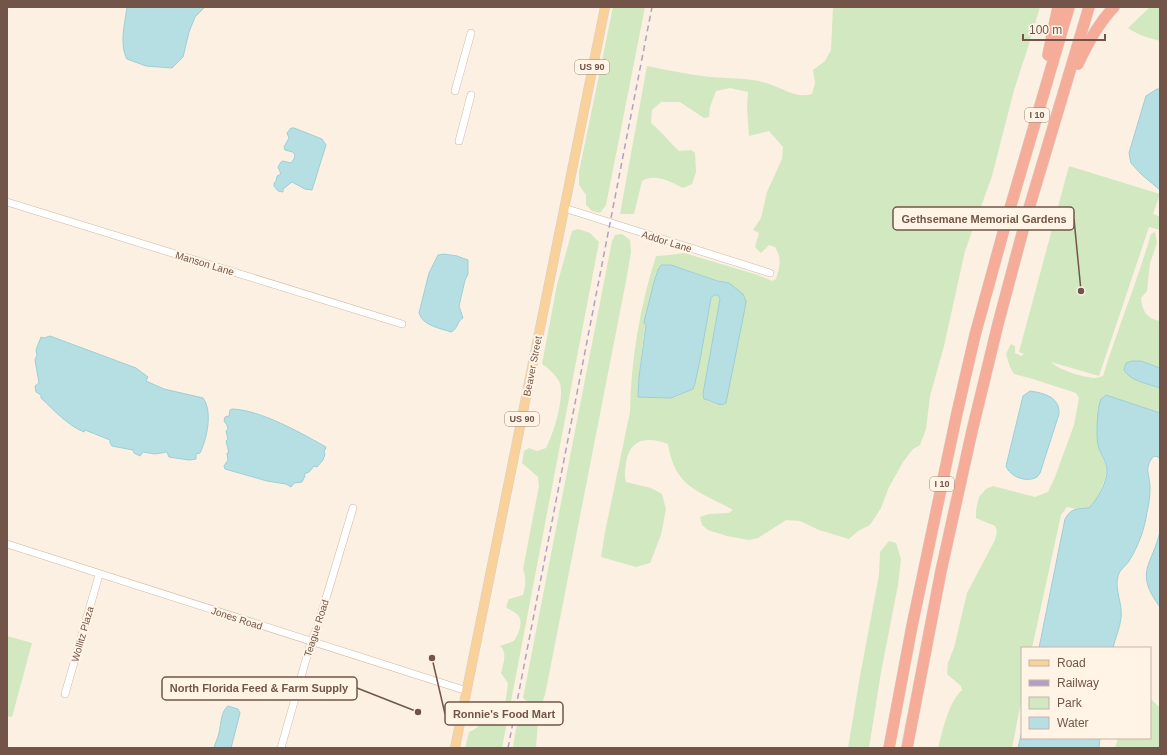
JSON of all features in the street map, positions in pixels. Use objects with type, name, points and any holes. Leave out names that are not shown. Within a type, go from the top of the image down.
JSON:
[{"type":"highway","points":[[1037,114],[1058,7]]},
{"type":"highway","name":"I 10","points":[[889,748],[912,626],[957,413],[977,328],[1037,114],[1069,7]]},
{"type":"highway","name":"I 10","points":[[907,748],[941,571],[972,431],[998,324],[1052,131],[1089,7]]},
{"type":"highway","points":[[1052,131],[1065,108],[1077,66],[1089,41],[1107,14],[1114,7]]},
{"type":"main road","name":"Beaver Street","points":[[455,748],[604,7]]},
{"type":"street","points":[[455,91],[471,33]]},
{"type":"street","points":[[459,141],[472,95]]},
{"type":"street","name":"Manson Lane","points":[[7,202],[402,324]]},
{"type":"street","name":"Addor Lane","points":[[564,208],[770,273]]},
{"type":"street","name":"Teague Road","points":[[281,748],[311,642],[318,625],[353,508]]},
{"type":"street","name":"Jones Road","points":[[7,544],[99,575],[467,691]]},
{"type":"street","name":"Wollitz Plaza","points":[[65,694],[99,575]]},
{"type":"green space","points":[[613,7],[645,7],[606,205],[600,213],[592,211],[586,205],[586,195],[579,185],[579,172]]},
{"type":"green space","points":[[833,7],[1040,7],[1014,90],[992,176],[965,251],[944,346],[930,396],[926,429],[920,445],[913,449],[903,462],[889,487],[881,508],[870,525],[858,531],[849,539],[819,530],[800,521],[786,520],[758,538],[749,540],[727,536],[708,530],[702,525],[700,517],[709,514],[729,513],[733,510],[697,491],[685,481],[674,465],[668,444],[653,440],[640,442],[631,449],[628,456],[625,480],[626,482],[651,488],[662,494],[666,509],[661,535],[650,563],[636,567],[601,557],[630,412],[632,372],[637,333],[645,294],[656,256],[684,253],[758,275],[772,281],[776,279],[779,266],[779,255],[775,247],[769,245],[761,253],[755,247],[759,233],[753,230],[761,218],[767,192],[782,159],[783,147],[769,131],[749,136],[747,107],[748,92],[730,88],[716,91],[710,107],[709,117],[704,118],[680,102],[661,102],[652,110],[651,123],[675,148],[679,151],[691,150],[695,153],[696,172],[692,184],[683,188],[658,178],[642,181],[634,214],[620,214],[647,66],[703,76],[759,81],[797,95],[806,95],[812,94],[815,83],[813,70],[825,61],[831,50]],"holes":[[[661,265],[678,267],[729,283],[717,405],[704,399],[703,394],[720,299],[718,295],[711,297],[693,389],[675,397],[638,397],[644,336],[654,282]]]},
{"type":"green space","points":[[1150,7],[1160,7],[1160,41],[1128,28]]},
{"type":"green space","points":[[1069,166],[1160,194],[1153,214],[1160,217],[1160,230],[1149,227],[1099,376],[1051,362],[1059,368],[1077,375],[1094,378],[1103,376],[1151,234],[1155,232],[1157,243],[1150,263],[1147,291],[1141,298],[1146,314],[1155,320],[1160,321],[1160,368],[1139,362],[1126,363],[1133,378],[1160,388],[1160,413],[1106,395],[1098,446],[1107,469],[1105,479],[1096,501],[1089,508],[1076,509],[1067,507],[1061,515],[1032,647],[1021,647],[1021,702],[1012,748],[938,748],[950,709],[957,695],[962,690],[961,686],[947,674],[948,663],[954,648],[967,593],[995,540],[997,531],[995,526],[976,518],[979,497],[986,489],[993,486],[1035,497],[1048,492],[1074,425],[1079,398],[1076,393],[1014,374],[1006,354],[1011,344],[1015,346],[1015,353],[1021,356],[1024,354],[1019,352]]},
{"type":"green space","points":[[578,229],[590,233],[599,242],[502,748],[465,748],[469,732],[480,724],[484,717],[485,704],[500,708],[505,706],[508,683],[501,673],[504,662],[504,652],[500,646],[514,641],[519,632],[520,625],[520,618],[518,615],[506,607],[509,599],[523,595],[525,588],[525,575],[523,569],[539,486],[538,477],[522,463],[524,451],[529,448],[537,451],[546,448],[558,415],[561,387],[556,376],[542,364],[557,285],[572,231]]},
{"type":"green space","points":[[622,234],[630,240],[631,252],[626,281],[545,695],[542,703],[537,705],[529,703],[523,698],[612,241],[615,235]]},
{"type":"green space","points":[[889,541],[896,543],[901,559],[898,585],[881,672],[869,748],[848,748],[879,575],[880,552]]},
{"type":"green space","points":[[7,636],[32,643],[12,717],[7,716]]},
{"type":"green space","points":[[1151,699],[1160,708],[1160,748],[1115,748],[1118,739],[1151,739]]},
{"type":"green space","points":[[527,714],[535,717],[538,721],[536,748],[513,748],[518,723],[523,716]]},
{"type":"water","points":[[127,7],[205,7],[195,17],[189,32],[183,57],[172,68],[146,66],[127,59],[123,47],[123,40]]},
{"type":"water","points":[[1157,89],[1160,89],[1160,190],[1141,174],[1131,163],[1129,153],[1146,96]]},
{"type":"water","points":[[291,128],[322,139],[326,145],[312,190],[305,189],[292,182],[283,189],[283,192],[278,191],[274,186],[277,176],[281,174],[278,167],[281,162],[291,163],[294,159],[295,155],[293,152],[285,150],[284,147],[289,138],[287,133]]},
{"type":"water","points":[[444,254],[457,256],[468,260],[468,274],[465,280],[459,306],[463,318],[451,332],[428,324],[419,313],[429,273],[438,255]]},
{"type":"water","points":[[661,265],[671,265],[718,281],[729,283],[743,294],[746,301],[745,308],[726,403],[721,405],[704,399],[703,394],[720,299],[718,295],[714,295],[711,298],[700,360],[693,389],[671,398],[638,397],[639,377],[646,325],[644,322],[654,282]]},
{"type":"water","points":[[50,336],[136,368],[148,377],[146,381],[164,389],[203,398],[208,410],[208,425],[203,447],[200,453],[196,454],[196,459],[189,460],[169,457],[167,452],[155,454],[143,452],[140,456],[134,453],[133,450],[112,446],[110,440],[85,430],[84,432],[61,417],[41,398],[41,395],[36,392],[35,386],[39,383],[35,360],[37,355],[36,350],[41,337],[44,338]]},
{"type":"water","points":[[1141,361],[1160,368],[1160,388],[1140,382],[1127,374],[1124,370],[1126,363]]},
{"type":"water","points":[[1030,391],[1041,393],[1054,400],[1059,408],[1059,414],[1040,473],[1033,479],[1024,479],[1015,476],[1006,466],[1023,396]]},
{"type":"water","points":[[1106,395],[1160,413],[1160,459],[1154,456],[1148,468],[1150,494],[1145,524],[1135,550],[1129,561],[1120,571],[1117,581],[1121,607],[1120,626],[1113,647],[1039,647],[1065,519],[1072,511],[1089,508],[1104,485],[1106,479],[1107,469],[1097,441],[1098,415],[1101,399]]},
{"type":"water","points":[[232,409],[255,413],[268,418],[293,429],[326,447],[323,460],[317,467],[314,466],[309,472],[304,474],[305,476],[302,482],[294,483],[291,487],[286,484],[267,481],[225,469],[224,466],[228,460],[227,453],[229,453],[226,441],[228,439],[226,431],[228,429],[224,421],[225,417],[229,416],[230,410]]},
{"type":"water","points":[[1160,531],[1160,607],[1152,595],[1146,576],[1147,568]]},
{"type":"water","points":[[228,706],[238,709],[240,713],[231,748],[214,748],[219,735],[224,711]]},
{"type":"water","points":[[1021,735],[1021,739],[1100,739],[1099,748],[1018,748]]},
{"type":"railway","points":[[508,748],[652,7]]},
{"type":"place","name":"Gethsemane Memorial Gardens","points":[[1081,291]]},
{"type":"place","name":"Ronnie's Food Mart","points":[[432,658]]},
{"type":"place","name":"North Florida Feed & Farm Supply","points":[[418,712]]}]
